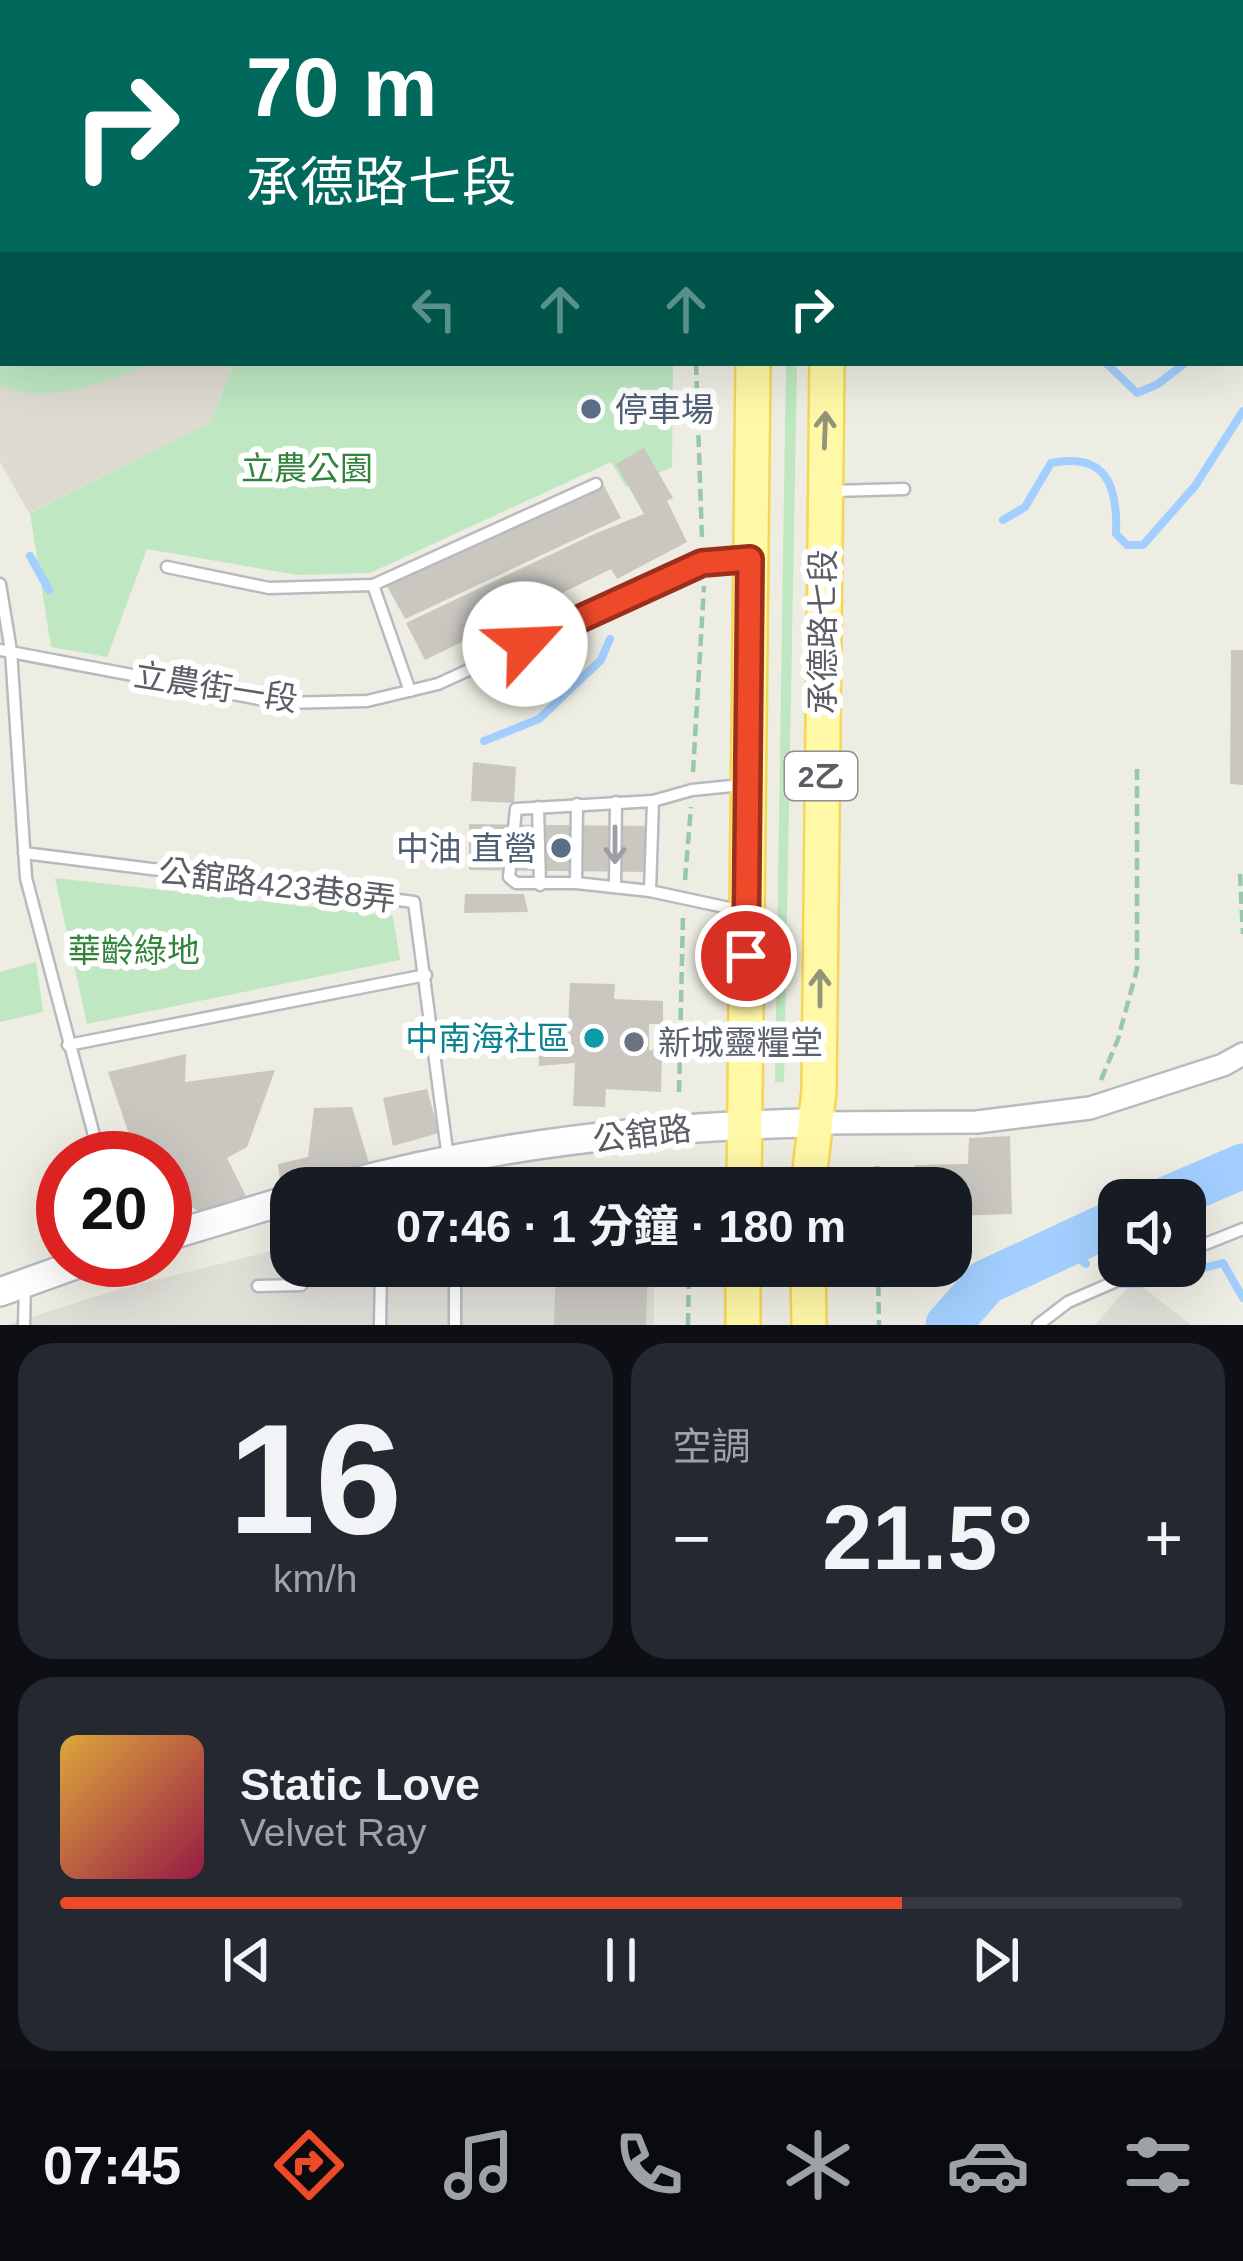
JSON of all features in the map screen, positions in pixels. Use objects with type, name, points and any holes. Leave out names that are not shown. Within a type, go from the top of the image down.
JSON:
[{"type":"main road","name":"2乙","points":[[744,1167],[753,366]]},
{"type":"main road","name":"承德路七段","points":[[810,1167],[819,1091],[827,366]]},
{"type":"main road","points":[[743,1287],[743,1325]]},
{"type":"main road","points":[[808,1287],[809,1325]]},
{"type":"street","points":[[813,1123],[976,1122],[1090,1108],[1243,1054]]},
{"type":"street","name":"公舘路","points":[[486,1167],[683,1127],[813,1123]]},
{"type":"street","points":[[192,1229],[270,1205]]},
{"type":"lane","points":[[167,568],[269,588],[373,586],[596,484]]},
{"type":"lane","points":[[824,491],[904,489]]},
{"type":"lane","name":"立農街一段","points":[[6,650],[280,703],[367,701],[438,684],[702,563],[750,559]]},
{"type":"lane","points":[[0,584],[26,878],[92,1131]]},
{"type":"lane","points":[[373,586],[410,691]]},
{"type":"lane","points":[[746,784],[692,790],[653,801],[516,809],[509,877],[516,884],[576,883],[650,891],[746,911]]},
{"type":"lane","points":[[650,891],[653,801]]},
{"type":"lane","points":[[615,887],[616,802]]},
{"type":"lane","points":[[576,883],[577,804]]},
{"type":"lane","points":[[538,807],[540,885]]},
{"type":"lane","name":"公舘路423巷8弄","points":[[24,853],[414,902],[451,1167]]},
{"type":"lane","points":[[68,1045],[426,974]]},
{"type":"lane","points":[[1206,1244],[1243,1229]]},
{"type":"lane","points":[[258,1286],[270,1286]]},
{"type":"lane","points":[[13,1287],[24,1325]]},
{"type":"lane","points":[[380,1325],[381,1287]]},
{"type":"lane","points":[[454,1325],[455,1287]]},
{"type":"lane","points":[[1038,1325],[1068,1302],[1103,1287]]},
{"type":"path","points":[[696,366],[702,540]]},
{"type":"path","points":[[679,1092],[684,898],[704,586]]},
{"type":"path","points":[[1090,1108],[1118,1039],[1137,968],[1137,769]]},
{"type":"path","points":[[1240,874],[1243,934]]},
{"type":"path","points":[[688,1325],[689,1287]]},
{"type":"path","points":[[878,1287],[879,1325]]},
{"type":"shaded area","points":[[0,366],[233,366],[211,422],[29,513],[0,462]]},
{"type":"shaded area","points":[[270,1251],[270,1287],[654,1287],[654,1325],[7,1325],[128,1287],[192,1287],[192,1271]]},
{"type":"shaded area","points":[[1128,1287],[1143,1287],[1191,1325],[1095,1325]]},
{"type":"green space","points":[[0,366],[145,366],[59,393],[20,392],[0,386]]},
{"type":"green space","name":"立農公園","points":[[233,366],[673,366],[672,467],[626,487],[611,462],[370,573],[298,575],[147,549],[107,657],[51,647],[30,513],[211,422]]},
{"type":"green space","points":[[786,366],[797,366],[784,1082],[775,1082]]},
{"type":"green space","name":"華齡綠地","points":[[55,878],[393,916],[400,960],[87,1024]]},
{"type":"green space","points":[[36,962],[43,1012],[0,1022],[0,972]]},
{"type":"building","points":[[644,448],[673,498],[667,501],[687,542],[617,579],[611,569],[425,660],[406,623],[644,514],[616,464]]},
{"type":"building","points":[[604,486],[621,518],[405,619],[386,584]]},
{"type":"building","points":[[1231,650],[1243,650],[1243,785],[1230,784]]},
{"type":"building","points":[[473,762],[516,767],[514,803],[471,801]]},
{"type":"building","name":"中油 直營","points":[[469,824],[653,826],[653,872],[469,870]]},
{"type":"building","points":[[465,894],[524,894],[528,912],[464,913]]},
{"type":"building","name":"中南海社區","points":[[570,983],[615,984],[614,999],[663,1001],[663,1024],[649,1024],[649,1050],[662,1051],[661,1092],[606,1089],[605,1107],[573,1106],[575,1063],[539,1066],[539,1025],[568,1027]]},
{"type":"building","points":[[186,1054],[185,1082],[275,1070],[247,1147],[227,1158],[248,1200],[203,1215],[192,1207],[192,1131],[128,1131],[108,1072]]},
{"type":"building","points":[[427,1089],[439,1133],[393,1146],[383,1098]]},
{"type":"building","points":[[352,1107],[369,1163],[278,1167],[308,1157],[314,1108]]},
{"type":"building","points":[[1010,1136],[1012,1214],[972,1215],[972,1167],[915,1167],[968,1164],[969,1138]]},
{"type":"building","points":[[555,1287],[647,1287],[646,1325],[554,1325]]},
{"type":"waterway","points":[[1109,366],[1137,393],[1181,366]]},
{"type":"waterway","points":[[1003,520],[1025,507],[1051,463],[1085,463],[1105,476],[1111,487],[1116,534],[1127,545],[1143,545],[1195,486],[1243,411]]},
{"type":"waterway","points":[[30,556],[49,590]]},
{"type":"waterway","points":[[484,741],[539,719],[601,660],[610,639]]},
{"type":"waterway","points":[[1206,1182],[1243,1166]]},
{"type":"waterway","points":[[948,1325],[986,1282],[1098,1230]]},
{"type":"waterway","points":[[1062,1245],[1086,1264]]},
{"type":"waterway","points":[[1206,1267],[1223,1263],[1243,1298]]},
{"type":"place","name":"停車場","points":[[591,409]]},
{"type":"place","name":"中油 直營","points":[[561,848]]},
{"type":"place","name":"中南海社區","points":[[594,1038]]},
{"type":"place","name":"新城靈糧堂","points":[[634,1042]]},
{"type":"route","points":[[525,644],[702,563],[750,559],[746,956]]}]
